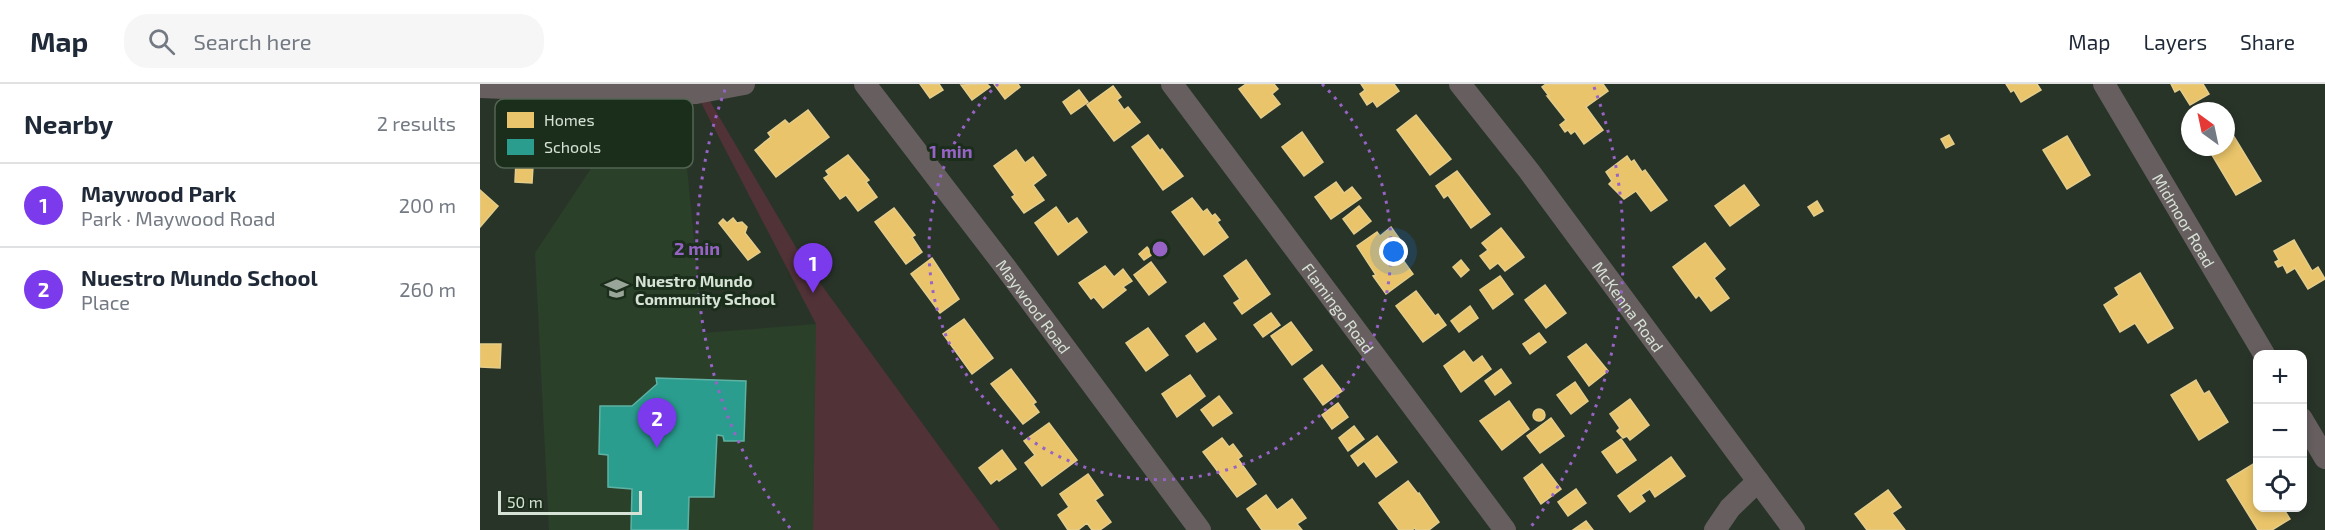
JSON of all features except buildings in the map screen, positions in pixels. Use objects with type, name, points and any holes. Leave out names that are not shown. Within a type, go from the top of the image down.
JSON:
[{"type":"street","points":[[483,91],[518,86],[633,93],[696,93],[744,84]]},
{"type":"street","name":"Maywood Road","points":[[865,84],[1006,268],[1200,530]]},
{"type":"street","name":"Flamingo Road","points":[[1172,84],[1505,530]]},
{"type":"street","name":"McKenna Road","points":[[1460,84],[1529,171],[1794,530]]},
{"type":"street","name":"Midmoor Road","points":[[2104,84],[2262,350]]},
{"type":"street","points":[[2307,427],[2325,458]]},
{"type":"street","points":[[1715,530],[1730,508],[1758,481]]},
{"type":"shaded area","points":[[704,91],[804,261],[1000,530],[813,530],[816,324],[696,93]]},
{"type":"shaded area","name":"Nuestro Mundo Community School","points":[[634,93],[696,93],[693,108],[693,99],[631,99]]},
{"type":"shaded area","name":"Nuestro Mundo Community School","points":[[591,168],[687,168],[703,333],[817,324],[813,530],[549,530],[535,253]]},
{"type":"place","name":"Nuestro Mundo Community School","points":[[617,289]]},
{"type":"place","name":"Maywood Park","points":[[813,293]]},
{"type":"place","name":"Nuestro Mundo School","points":[[657,448]]}]
